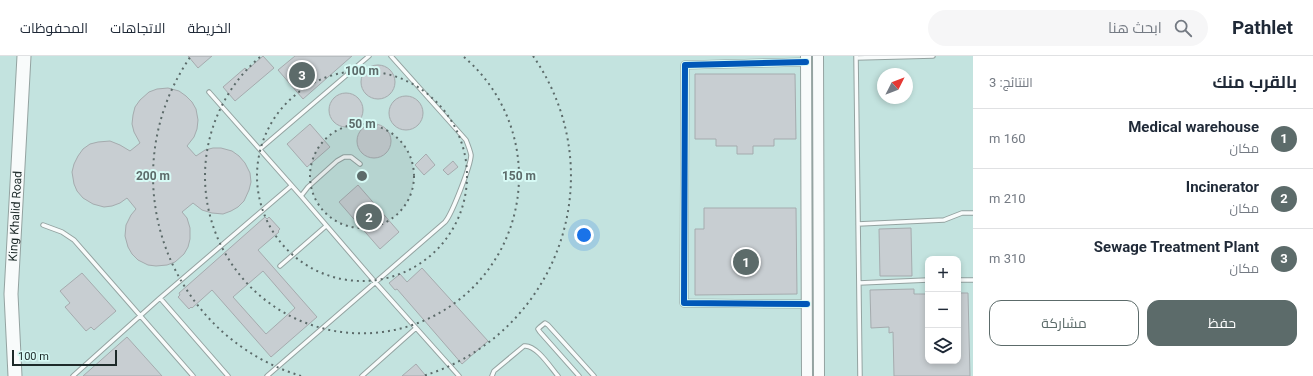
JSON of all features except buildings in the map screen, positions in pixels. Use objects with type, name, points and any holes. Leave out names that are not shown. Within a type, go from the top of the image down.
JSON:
[{"type":"highway","name":"King Khalid Road","points":[[14,376],[11,294],[24,56]]},
{"type":"street","points":[[818,56],[819,376]]},
{"type":"street","points":[[807,304],[684,303],[685,65],[806,59],[807,168],[807,304],[807,376]]},
{"type":"street","points":[[807,168],[819,168]]},
{"type":"street","points":[[807,359],[819,359]]},
{"type":"lane","points":[[260,149],[369,56]]},
{"type":"lane","points":[[267,376],[447,219],[469,164],[470,156],[468,144],[463,136],[391,56]]},
{"type":"lane","points":[[860,376],[856,57],[933,56]]},
{"type":"lane","points":[[209,92],[301,196],[374,282],[459,376]]},
{"type":"lane","points":[[301,196],[308,187],[341,158],[351,157],[360,164]]},
{"type":"lane","points":[[73,376],[160,298],[291,186]]},
{"type":"lane","points":[[858,224],[944,220],[962,213],[973,213]]},
{"type":"lane","points":[[43,225],[62,232],[74,240],[193,376]]},
{"type":"lane","points":[[280,266],[326,226]]},
{"type":"lane","points":[[858,283],[925,280]]},
{"type":"lane","points":[[961,280],[973,280]]},
{"type":"lane","points":[[160,298],[228,376]]},
{"type":"lane","points":[[579,376],[540,332],[538,329],[541,325],[545,323],[548,325],[594,376]]},
{"type":"lane","points":[[362,376],[416,328]]},
{"type":"lane","points":[[492,376],[494,371],[524,346],[528,345],[536,349],[558,376]]},
{"type":"shaded area","points":[[0,56],[973,56],[973,376],[0,376]]},
{"type":"cycle path","points":[[806,62],[685,65],[684,303],[807,304]]},
{"type":"place","name":"Sewage Treatment Plant","points":[[302,75]]},
{"type":"place","name":"Incinerator","points":[[369,217]]},
{"type":"place","name":"Medical warehouse","points":[[746,262]]}]
